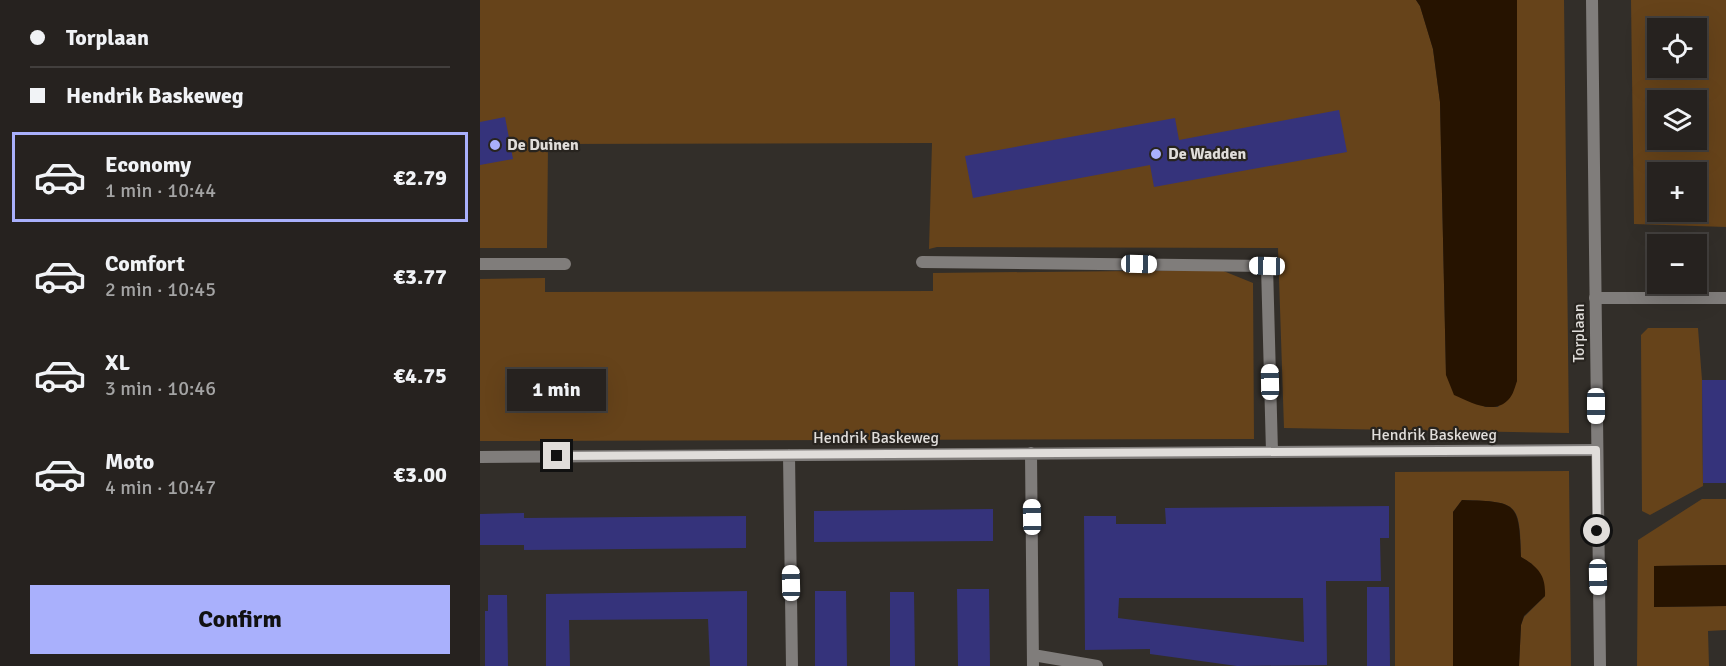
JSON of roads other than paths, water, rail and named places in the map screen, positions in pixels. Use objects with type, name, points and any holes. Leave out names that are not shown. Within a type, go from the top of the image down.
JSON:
[{"type":"street","name":"Torplaan","points":[[1592,0],[1600,666]]},
{"type":"street","points":[[922,262],[1267,266],[1272,452]]},
{"type":"street","points":[[480,264],[565,264]]},
{"type":"street","points":[[1595,298],[1726,298]]},
{"type":"street","name":"Hendrik Baskeweg","points":[[480,457],[1596,450]]},
{"type":"street","points":[[1031,453],[1033,661],[1097,666]]},
{"type":"street","points":[[789,455],[792,666]]},
{"type":"place","name":"De Duinen","points":[[495,145]]},
{"type":"place","name":"De Wadden","points":[[1156,154]]}]
